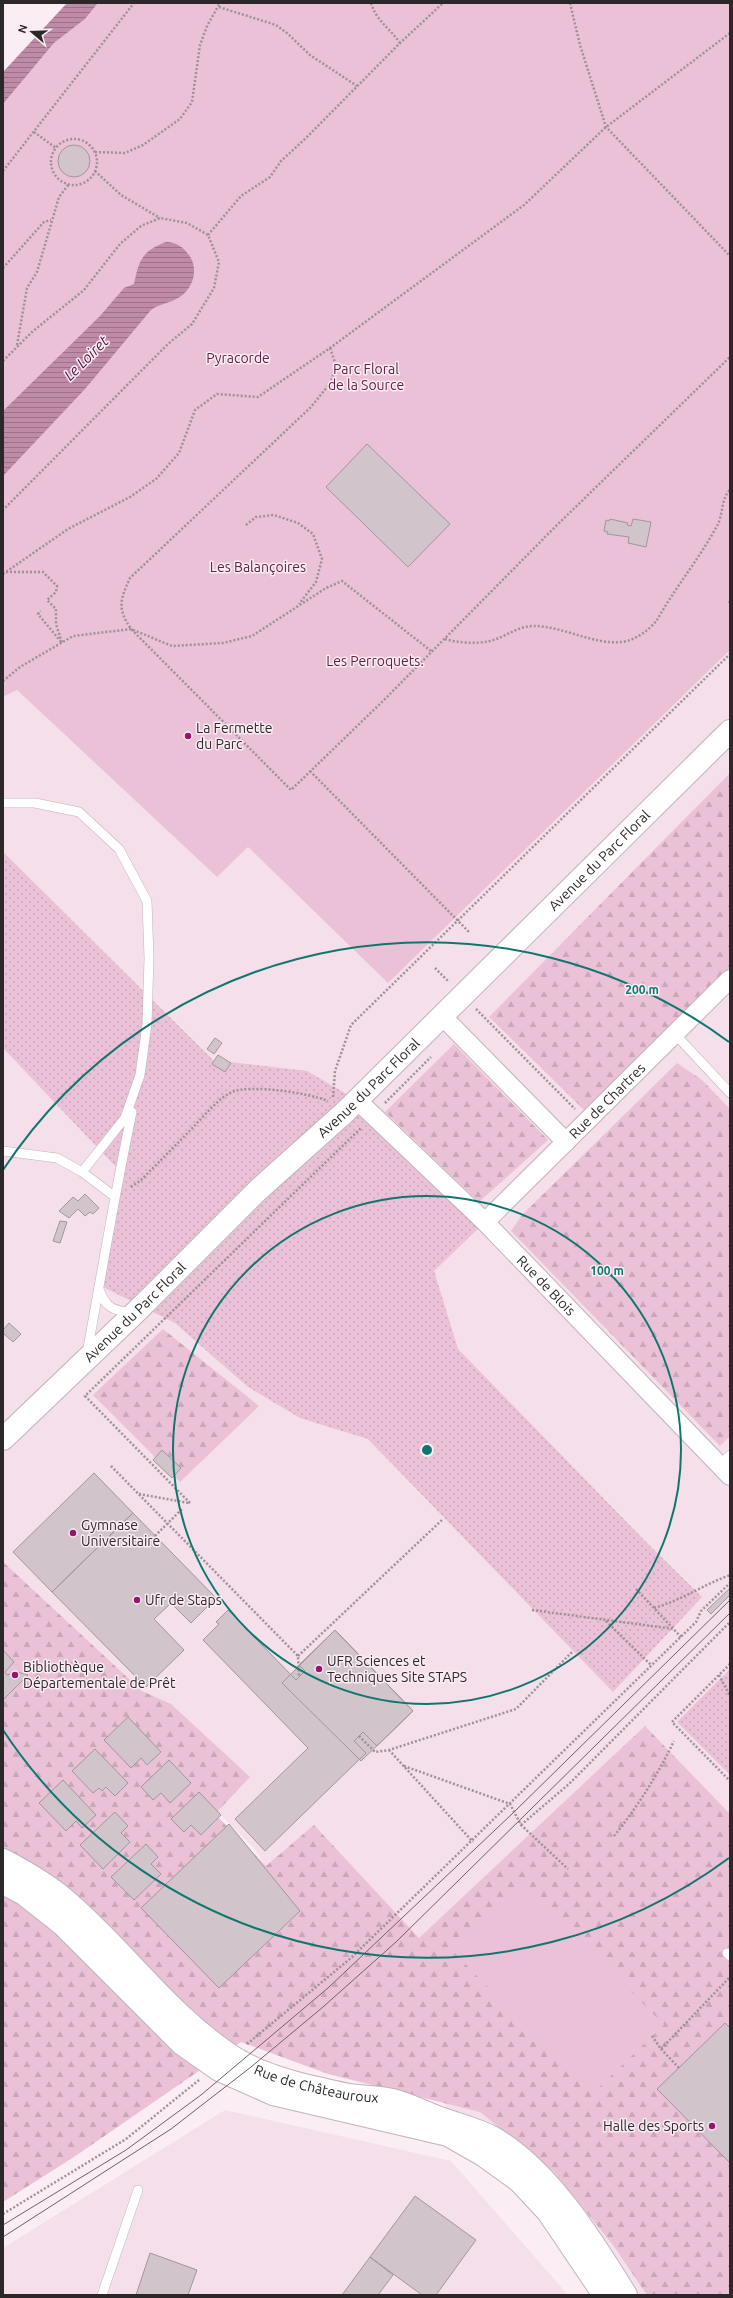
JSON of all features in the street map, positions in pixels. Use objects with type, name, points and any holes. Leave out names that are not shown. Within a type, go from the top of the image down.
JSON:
[{"type":"street","name":"Avenue du Parc Floral","points":[[3,1439],[86,1358],[135,1313],[258,1190],[357,1100],[730,731]]},
{"type":"street","name":"Rue de Chartres","points":[[485,1222],[730,980]]},
{"type":"street","points":[[442,1016],[566,1142]]},
{"type":"street","name":"Rue de Blois","points":[[357,1100],[485,1222],[727,1465]]},
{"type":"street","name":"Rue de Châteauroux","points":[[3,1860],[30,1874],[63,1898],[111,1944],[187,2023],[234,2057],[267,2073],[294,2081],[349,2095],[393,2101],[491,2137],[524,2159],[561,2200],[609,2268],[626,2295]]},
{"type":"street","name":"Rue de Châteauroux","points":[[3,1883],[24,1894],[62,1924],[182,2044],[218,2070],[272,2094],[448,2136],[483,2155],[519,2181],[548,2212],[604,2295]]},
{"type":"lane","points":[[3,803],[35,803],[79,812],[119,849],[147,901],[149,958],[147,1024],[140,1075],[114,1196],[111,1222],[86,1358]]},
{"type":"lane","points":[[675,1034],[730,1093]]},
{"type":"lane","points":[[82,1172],[125,1118],[140,1075]]},
{"type":"lane","points":[[3,1151],[57,1158],[82,1172],[114,1196]]},
{"type":"lane","points":[[98,1290],[107,1306],[116,1311],[135,1313]]},
{"type":"lane","points":[[102,2295],[138,2190]]},
{"type":"path","points":[[3,171],[134,3]]},
{"type":"path","points":[[95,152],[125,153],[143,145],[180,119],[192,102],[200,45],[207,26],[220,3]]},
{"type":"path","points":[[371,3],[375,16],[392,32],[400,43]]},
{"type":"path","points":[[208,235],[241,196],[270,176],[281,161],[324,122],[400,43],[443,3]]},
{"type":"path","points":[[570,3],[580,45],[606,127],[730,256]]},
{"type":"path","points":[[219,7],[276,25],[287,33],[310,55],[357,86]]},
{"type":"path","points":[[4,573],[68,528],[130,497],[156,479],[179,453],[195,410],[217,394],[258,397],[330,348],[524,205],[606,127],[730,34]]},
{"type":"path","points":[[34,132],[56,148]]},
{"type":"path","points":[[73,139],[86,142],[95,152],[97,159],[95,171],[84,182],[69,184],[62,181],[53,170],[52,162],[56,148],[61,143],[73,139]]},
{"type":"path","points":[[3,510],[168,344],[192,324],[214,288],[219,262],[208,235],[187,222],[160,218],[121,195],[95,171]]},
{"type":"path","points":[[17,345],[27,288],[37,272],[51,220],[59,197],[69,184]]},
{"type":"path","points":[[3,361],[17,345],[84,290],[120,244],[141,226],[160,218]]},
{"type":"path","points":[[3,268],[44,222],[51,220]]},
{"type":"path","points":[[330,348],[336,365],[331,382],[311,407],[130,578],[121,597],[122,616],[131,629],[291,790],[556,526],[730,357]]},
{"type":"path","points":[[444,639],[456,642],[490,640],[518,628],[534,626],[614,642],[632,639],[652,626],[657,620],[711,537],[722,517],[726,494],[730,490]]},
{"type":"path","points":[[246,525],[256,517],[274,515],[298,524],[313,534],[322,559],[316,582],[297,605]]},
{"type":"path","points":[[4,573],[43,572],[57,586],[56,592],[47,600],[56,609],[56,624],[62,643]]},
{"type":"path","points":[[3,681],[20,667],[73,636],[131,629],[172,646],[223,643],[252,636],[297,605],[326,588],[342,581],[431,651]]},
{"type":"path","points":[[40,611],[38,614],[62,643]]},
{"type":"path","points":[[114,1196],[141,1180],[215,1105],[231,1092],[245,1089],[292,1092],[313,1095],[334,1103],[334,1071],[351,1025],[730,654]]},
{"type":"path","points":[[310,771],[470,933]]},
{"type":"path","points":[[435,968],[453,986]]},
{"type":"path","points":[[475,1009],[575,1110]]},
{"type":"path","name":"Avenue du Parc Floral","points":[[384,1104],[434,1053]]},
{"type":"path","name":"Avenue du Parc Floral","points":[[138,1494],[190,1503],[86,1396],[363,1125]]},
{"type":"path","points":[[111,1466],[298,1656],[299,1677]]},
{"type":"path","points":[[155,1536],[183,1508]]},
{"type":"path","points":[[298,1656],[442,1520]]},
{"type":"path","points":[[654,1608],[677,1602],[705,1584],[730,1575]]},
{"type":"path","points":[[242,2048],[351,1958],[473,1842],[696,1622],[700,1611],[730,1583]]},
{"type":"path","points":[[636,1589],[681,1637]]},
{"type":"path","points":[[532,1610],[674,1629]]},
{"type":"path","points":[[605,1620],[651,1665]]},
{"type":"path","points":[[521,1825],[569,1784],[730,1622]]},
{"type":"path","points":[[359,1736],[375,1752],[389,1750],[516,1709],[573,1652]]},
{"type":"path","points":[[730,1664],[672,1722],[730,1781]]},
{"type":"path","points":[[719,1675],[730,1696]]},
{"type":"path","points":[[614,1836],[636,1808],[658,1775],[674,1742]]},
{"type":"path","points":[[389,1750],[473,1842]]},
{"type":"path","points":[[404,1766],[510,1804],[521,1825],[568,1869]]},
{"type":"path","points":[[661,2049],[730,1977]]},
{"type":"path","points":[[652,2036],[661,2049],[678,2068]]},
{"type":"path","points":[[3,2214],[126,2139],[204,2076]]},
{"type":"shaded area","points":[[730,650],[730,2295],[626,2295],[456,2120],[375,2006],[298,1915],[254,1848],[3,1598],[3,697],[17,690],[217,877],[248,847],[388,982]]},
{"type":"shaded area","points":[[225,2110],[451,2161],[568,2295],[3,2295],[3,2248]]},
{"type":"green space","name":"Parc Floral de la Source","points":[[98,3],[730,3],[730,650],[388,983],[248,847],[217,877],[17,690],[3,697],[3,104],[54,43],[85,19]]},
{"type":"green space","points":[[730,773],[730,968],[584,1110],[489,1017]]},
{"type":"green space","points":[[3,852],[213,1060],[307,1071],[357,1100],[485,1222],[434,1271],[458,1349],[645,1541],[702,1597],[613,1692],[368,1439],[300,1418],[248,1387],[175,1323],[97,1284],[116,1167],[3,1048]]},
{"type":"green space","points":[[454,1044],[548,1140],[479,1202],[385,1112]]},
{"type":"green space","points":[[677,1063],[702,1080],[730,1109],[730,1436],[720,1446],[511,1231],[522,1215]]},
{"type":"green space","points":[[163,1329],[259,1406],[180,1482],[93,1395]]},
{"type":"green space","points":[[3,1562],[142,1691],[171,1704],[250,1777],[215,1814],[266,1866],[314,1825],[419,1938],[645,1726],[730,1814],[730,2295],[647,2295],[613,2245],[553,2171],[480,2112],[328,2074],[241,2042],[74,2157],[3,2202]]},
{"type":"green space","points":[[730,1669],[730,1775],[677,1722]]},
{"type":"green space","points":[[522,1881],[664,2025],[592,2094],[451,1949]]},
{"type":"water","points":[[67,3],[98,3],[85,19],[54,43],[3,104],[3,72]]},
{"type":"water","name":"Le Loiret","points":[[166,242],[182,247],[189,255],[194,267],[193,280],[190,286],[182,296],[151,310],[85,389],[3,476],[3,411],[100,316],[124,288],[134,284],[143,257],[158,245]]},
{"type":"building","points":[[74,145],[80,146],[87,152],[90,161],[89,167],[83,174],[74,177],[68,176],[61,170],[58,161],[59,155],[65,148]]},
{"type":"building","points":[[367,444],[450,524],[408,567],[326,487]]},
{"type":"building","points":[[610,519],[628,523],[627,525],[631,526],[633,519],[651,522],[646,547],[628,543],[629,537],[607,534],[608,532],[604,531],[606,520],[609,521]]},
{"type":"building","points":[[215,1038],[222,1043],[214,1054],[207,1049]]},
{"type":"building","points":[[218,1055],[231,1063],[225,1072],[212,1064]]},
{"type":"building","points":[[85,1194],[99,1208],[93,1214],[90,1212],[85,1216],[78,1209],[69,1218],[59,1211],[73,1197],[78,1201]]},
{"type":"building","points":[[60,1221],[67,1222],[60,1243],[53,1241]]},
{"type":"building","points":[[9,1323],[21,1334],[13,1342],[3,1333],[3,1330]]},
{"type":"building","points":[[162,1450],[181,1468],[172,1478],[153,1460]]},
{"type":"building","name":"Gymnase Universitaire","points":[[94,1473],[133,1513],[52,1592],[13,1552]]},
{"type":"building","name":"Ufr de Staps","points":[[133,1513],[216,1598],[191,1623],[171,1603],[154,1619],[184,1650],[146,1687],[52,1592]]},
{"type":"building","points":[[730,1588],[730,1595],[711,1614],[707,1610]]},
{"type":"building","points":[[228,1610],[296,1680],[305,1671],[299,1665],[335,1630],[413,1711],[377,1746],[363,1732],[354,1741],[366,1753],[265,1851],[235,1819],[308,1748],[203,1640],[219,1624],[216,1622]]},
{"type":"building","points":[[335,1630],[413,1711],[361,1761],[282,1683]]},
{"type":"building","name":"Bibliothèque Départementale de Prêt","points":[[3,1650],[14,1662],[5,1672],[7,1675],[17,1672],[28,1675],[3,1700]]},
{"type":"building","points":[[128,1717],[161,1752],[147,1765],[141,1758],[131,1768],[104,1740]]},
{"type":"building","points":[[95,1749],[128,1783],[115,1796],[106,1787],[102,1791],[99,1788],[93,1793],[72,1771]]},
{"type":"building","points":[[169,1760],[191,1783],[170,1803],[161,1793],[153,1800],[141,1787]]},
{"type":"building","points":[[63,1780],[96,1815],[82,1828],[76,1821],[66,1831],[39,1803]]},
{"type":"building","points":[[199,1792],[221,1815],[201,1835],[191,1825],[184,1832],[171,1819]]},
{"type":"building","points":[[115,1812],[128,1826],[121,1833],[130,1842],[103,1869],[80,1845]]},
{"type":"building","points":[[229,1824],[300,1911],[219,1988],[141,1908]]},
{"type":"building","points":[[146,1844],[158,1857],[151,1864],[161,1874],[134,1900],[111,1877]]},
{"type":"building","name":"Halle des Sports","points":[[725,2023],[730,2028],[730,2163],[657,2089]]},
{"type":"building","points":[[415,2196],[476,2240],[436,2295],[422,2295],[370,2257]]},
{"type":"building","points":[[150,2253],[197,2270],[188,2295],[136,2295]]},
{"type":"building","points":[[370,2257],[393,2275],[378,2295],[342,2295]]},
{"type":"tram line","points":[[3,2225],[126,2150],[201,2095],[328,1988],[513,1813],[730,1600]]},
{"type":"tram line","points":[[3,2237],[171,2129],[251,2067],[323,2007],[396,1942],[730,1613]]},
{"type":"place","name":"La Fermette du Parc","points":[[188,736]]},
{"type":"place","name":"Gymnase Universitaire","points":[[73,1533]]},
{"type":"place","name":"Ufr de Staps","points":[[137,1600]]},
{"type":"place","name":"UFR Sciences et Techniques Site STAPS","points":[[319,1669]]},
{"type":"place","name":"Bibliothèque Départementale de Prêt","points":[[15,1675]]},
{"type":"place","name":"Halle des Sports","points":[[712,2126]]},
{"type":"park label","name":"Pyracorde","points":[[238,358]]},
{"type":"park label","name":"Les Balançoires","points":[[258,567]]},
{"type":"park label","name":"Les Perroquets.","points":[[375,661]]}]
